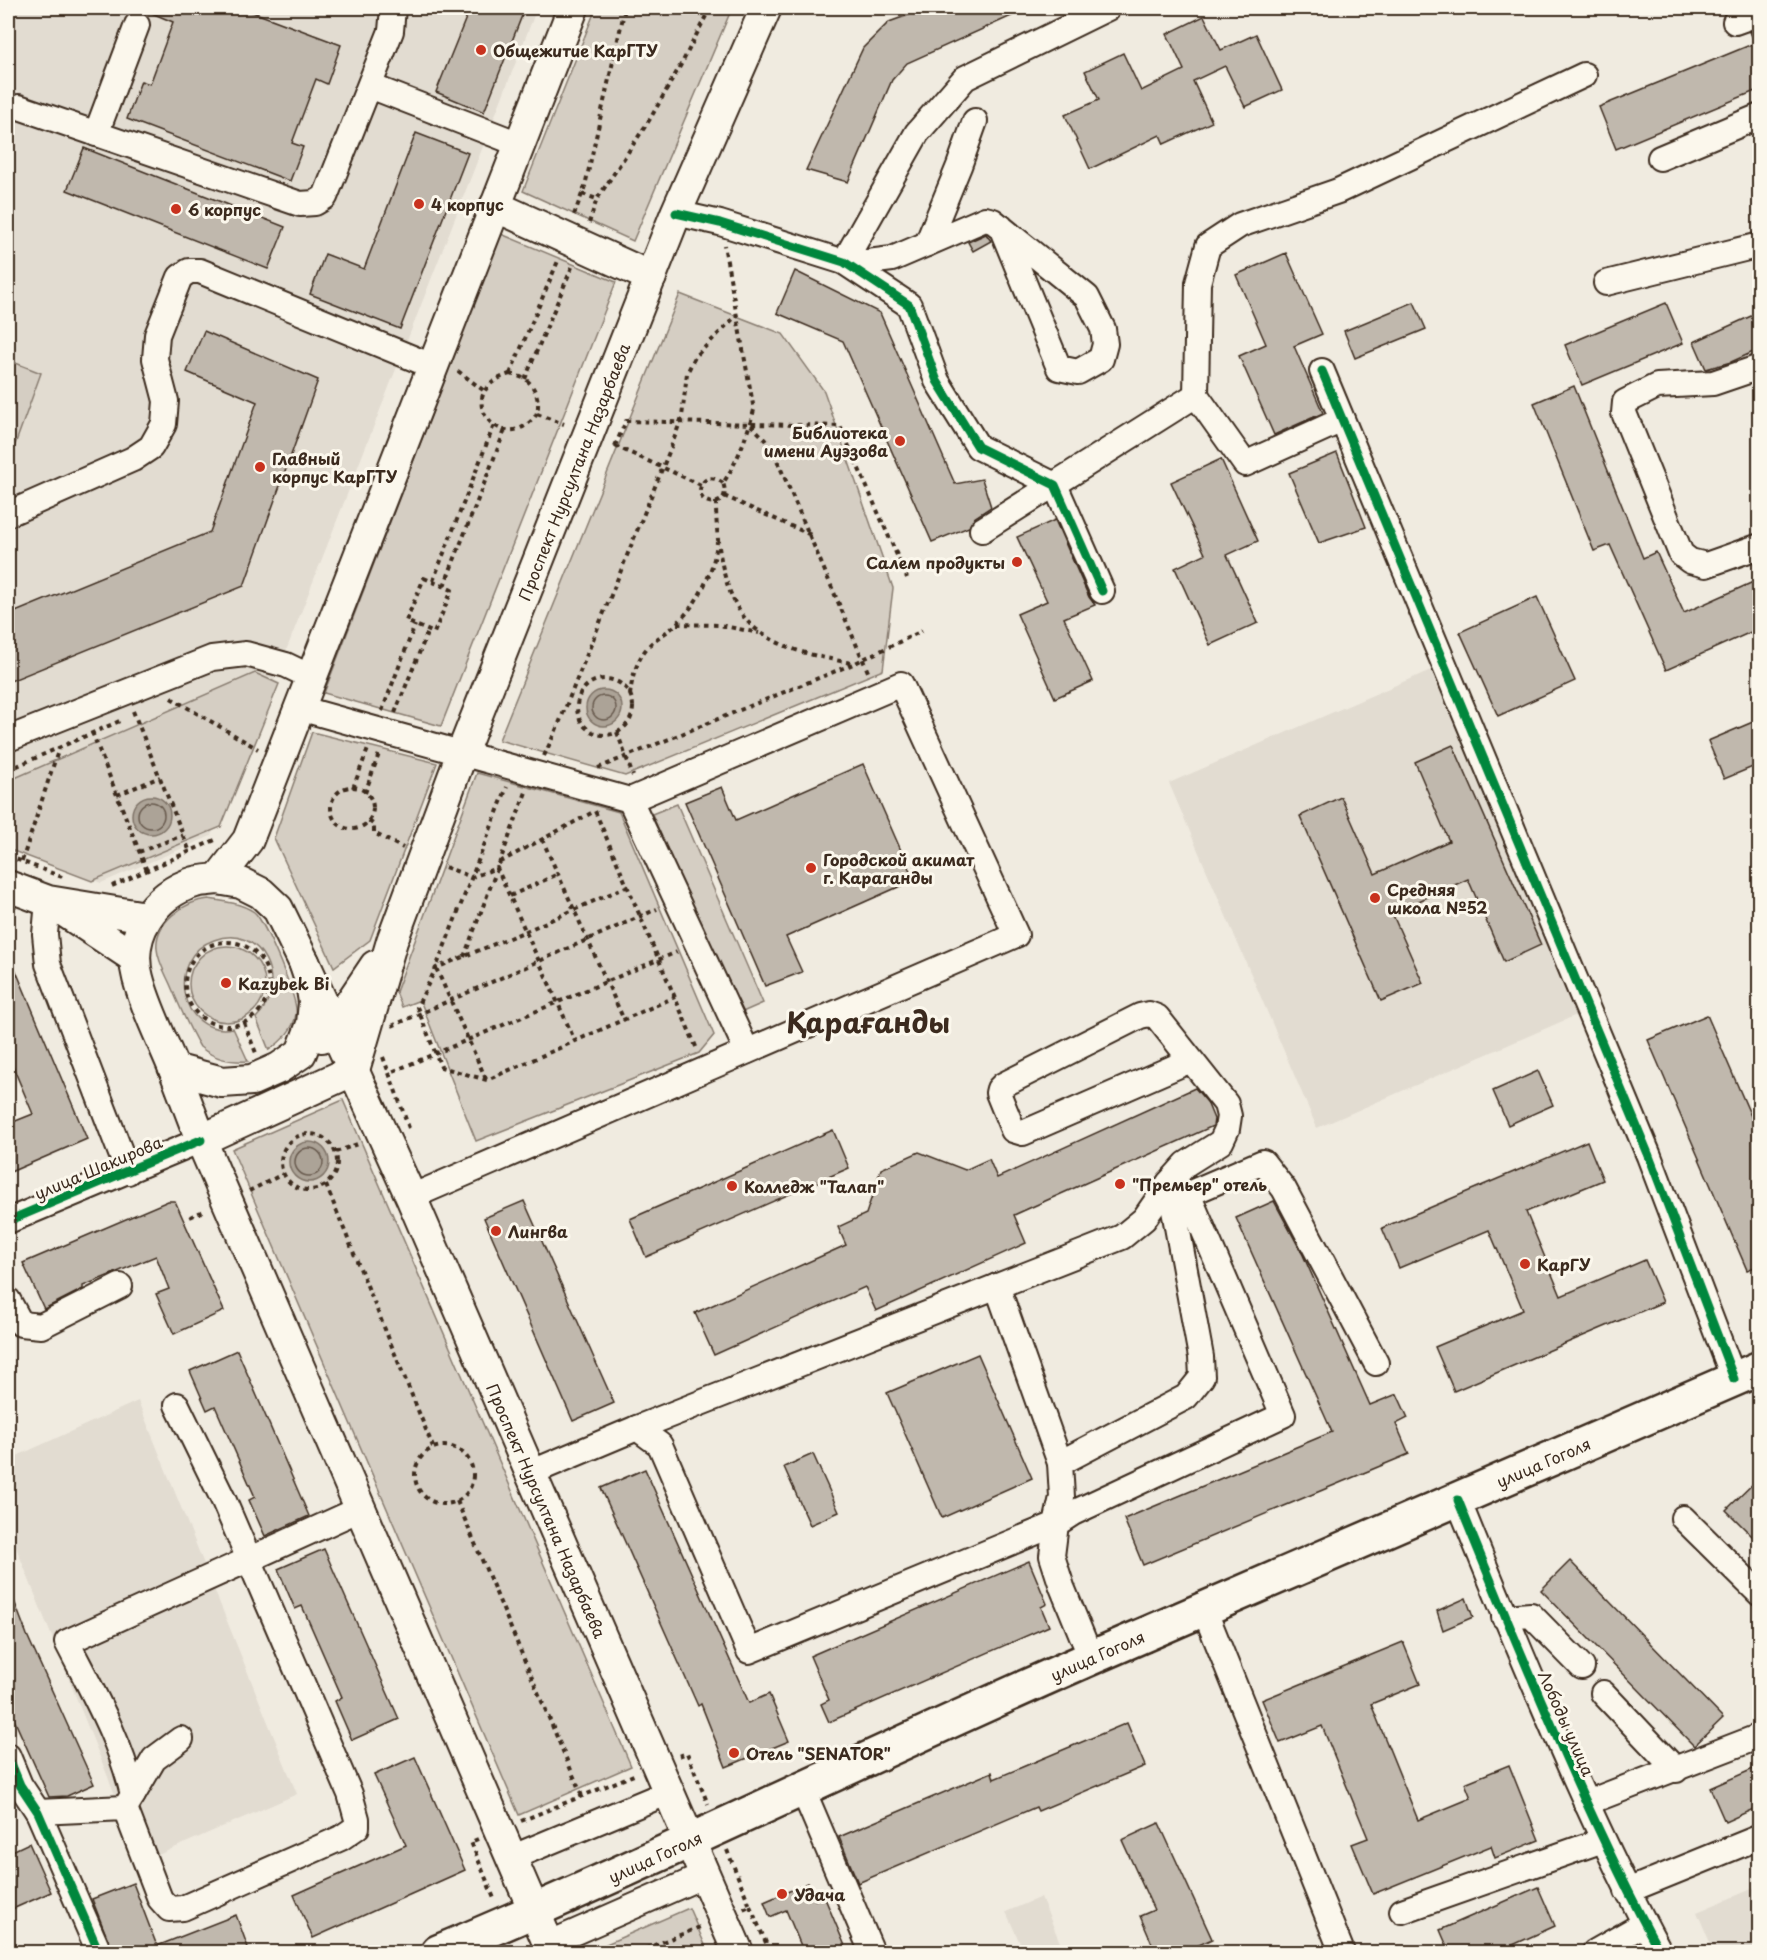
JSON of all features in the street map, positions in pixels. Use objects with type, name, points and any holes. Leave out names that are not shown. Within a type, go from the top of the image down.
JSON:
[{"type":"highway","name":"улица Гоголя","points":[[438,1953],[690,1842],[1091,1658],[1747,1373]]},
{"type":"main road","points":[[218,879],[248,840],[573,8]]},
{"type":"main road","name":"Проспект Нурсултана Назарбаева","points":[[738,1953],[354,1070],[392,941],[462,753],[676,213],[766,8]]},
{"type":"main road","points":[[495,206],[651,277]]},
{"type":"main road","points":[[15,874],[146,917]]},
{"type":"main road","points":[[201,1140],[354,1070],[278,909],[251,888],[241,883],[218,879],[196,881],[176,889],[146,917],[138,937],[135,958],[137,977],[201,1140],[550,1948]]},
{"type":"main road","points":[[55,889],[135,958]]},
{"type":"main road","name":"Проспект Нурсултана Назарбаева","points":[[301,1053],[334,1028],[392,941]]},
{"type":"main road","points":[[174,1069],[222,1082],[252,1080],[279,1068],[301,1053],[312,1024],[314,1002],[304,962]]},
{"type":"street","points":[[19,107],[300,204],[315,203],[326,197],[392,30],[393,8]]},
{"type":"street","points":[[844,262],[917,133],[965,78],[1108,8]]},
{"type":"street","points":[[1735,22],[1760,13]]},
{"type":"street","points":[[96,134],[137,24]]},
{"type":"street","points":[[1342,420],[1245,464],[1196,395],[1198,283],[1208,246],[1240,225],[1338,190],[1584,75]]},
{"type":"street","points":[[370,86],[519,144]]},
{"type":"street","points":[[1660,158],[1760,116]]},
{"type":"street","points":[[927,244],[975,121]]},
{"type":"street","points":[[676,213],[718,223],[844,262],[909,305],[937,381],[978,447],[1055,485],[1102,591]]},
{"type":"street","points":[[844,262],[892,259],[985,219],[993,221],[1087,297],[1104,329],[1105,344],[1101,359],[1078,372],[1059,368],[1000,227]]},
{"type":"street","points":[[1606,283],[1760,245]]},
{"type":"street","points":[[8,514],[133,459],[151,447],[164,424],[166,401],[155,359],[157,335],[180,277],[189,271],[200,271],[432,366]]},
{"type":"street","points":[[1760,367],[1713,383],[1657,386],[1625,402],[1623,407],[1636,446],[1681,554],[1690,561],[1706,565],[1760,546]]},
{"type":"street","points":[[1322,371],[1644,1145],[1747,1373]]},
{"type":"street","points":[[982,530],[1196,395]]},
{"type":"street","points":[[8,739],[212,658],[246,654],[286,665],[311,677]]},
{"type":"street","points":[[299,708],[564,782],[635,798],[902,684],[1016,935],[411,1197]]},
{"type":"street","points":[[635,798],[676,900],[747,1051]]},
{"type":"street","points":[[55,889],[45,934],[48,963],[128,1172]]},
{"type":"street","points":[[530,1473],[637,1428],[1122,1237],[1144,1219],[1169,1183],[1186,1164],[1221,1143],[1227,1129],[1229,1116],[1226,1104],[1157,1017],[1149,1014],[1131,1020],[999,1089],[998,1093],[1013,1130],[1023,1133],[1191,1060]]},
{"type":"street","name":"улица Шакирова","points":[[8,1221],[201,1140]]},
{"type":"street","points":[[637,1428],[660,1445],[749,1651],[1056,1524],[1073,1513],[1283,1415],[1188,1194],[1263,1162],[1284,1189],[1376,1363]]},
{"type":"street","points":[[1060,1463],[1186,1397],[1202,1377],[1201,1356],[1169,1183]]},
{"type":"street","points":[[8,1300],[21,1324],[41,1326],[120,1286]]},
{"type":"street","points":[[997,1286],[1060,1463],[1062,1497],[1052,1556],[1091,1658]]},
{"type":"street","points":[[177,1405],[224,1501],[249,1561],[350,1794],[357,1827],[341,1839],[183,1908],[169,1909],[160,1899],[129,1801],[122,1756],[67,1642],[249,1561],[360,1509]]},
{"type":"street","name":"Лободы улица","points":[[1458,1500],[1504,1617],[1603,1840],[1660,1953]]},
{"type":"street","points":[[1683,1518],[1760,1594]]},
{"type":"street","points":[[1204,1609],[1342,1953]]},
{"type":"street","points":[[1504,1617],[1531,1615],[1582,1667]]},
{"type":"street","points":[[1603,1693],[1676,1770]]},
{"type":"street","points":[[1587,1803],[1760,1736]]},
{"type":"street","points":[[129,1801],[154,1759],[182,1739]]},
{"type":"street","points":[[8,1756],[14,1788],[38,1812],[99,1953]]},
{"type":"street","points":[[803,1790],[872,1953]]},
{"type":"street","points":[[511,1858],[669,1792]]},
{"type":"street","points":[[38,1812],[129,1801]]},
{"type":"street","points":[[1627,1891],[1760,1838]]},
{"type":"street","points":[[1402,1911],[1603,1840]]},
{"type":"street","points":[[550,1948],[705,1875]]},
{"type":"street","points":[[1595,1953],[1644,1923]]},
{"type":"path","points":[[525,379],[573,243],[625,8]]},
{"type":"path","points":[[510,374],[556,265],[573,243],[597,199],[650,119],[710,8]]},
{"type":"path","points":[[582,194],[597,199]]},
{"type":"path","points":[[718,223],[729,269],[754,410],[734,463],[723,483]]},
{"type":"path","points":[[464,957],[527,790],[571,695],[680,422],[687,373],[695,357],[737,315]]},
{"type":"path","points":[[510,374],[525,379],[535,391],[537,414],[531,421],[518,430],[505,430],[488,421],[481,406],[483,390],[494,378],[510,374]]},
{"type":"path","points":[[537,414],[564,424]]},
{"type":"path","points":[[615,446],[626,421],[840,426],[907,578]]},
{"type":"path","points":[[750,424],[766,440],[774,453],[878,694]]},
{"type":"path","points":[[433,581],[494,425]]},
{"type":"path","points":[[444,586],[505,430]]},
{"type":"path","points":[[609,443],[701,485]]},
{"type":"path","points":[[718,479],[723,483],[724,496],[720,501],[707,502],[702,498],[701,485],[705,480],[718,479]]},
{"type":"path","points":[[724,496],[811,536]]},
{"type":"path","points":[[630,695],[622,685],[610,680],[597,680],[585,687],[578,698],[576,710],[580,721],[588,730],[599,735],[611,735],[622,729],[630,720],[633,708],[630,695],[636,668],[642,655],[651,643],[676,624],[700,594],[715,555],[716,502]]},
{"type":"path","points":[[717,537],[728,586],[749,623],[763,634],[793,649],[853,664]]},
{"type":"path","points":[[424,578],[433,581],[452,590],[434,633],[406,621],[424,578]]},
{"type":"path","points":[[676,624],[719,625],[763,634]]},
{"type":"path","points":[[353,788],[415,625]]},
{"type":"path","points":[[564,782],[853,664],[922,631]]},
{"type":"path","points":[[136,688],[261,751]]},
{"type":"path","points":[[136,688],[160,777],[190,852]]},
{"type":"path","points":[[571,695],[578,698]]},
{"type":"path","points":[[76,712],[117,795],[147,871]]},
{"type":"path","points":[[15,874],[76,712]]},
{"type":"path","points":[[617,732],[626,757],[635,798]]},
{"type":"path","points":[[117,795],[160,777]]},
{"type":"path","points":[[508,784],[436,968],[417,1007],[441,1067],[487,1080],[675,997]]},
{"type":"path","points":[[353,788],[362,789],[370,798],[373,810],[369,821],[359,828],[348,829],[337,824],[331,813],[332,801],[339,791],[353,788]]},
{"type":"path","points":[[500,862],[595,811],[706,1069]]},
{"type":"path","points":[[139,852],[183,835]]},
{"type":"path","points":[[107,888],[216,839]]},
{"type":"path","points":[[542,839],[624,1020]]},
{"type":"path","points":[[8,856],[15,874],[55,889]]},
{"type":"path","points":[[472,877],[497,868]]},
{"type":"path","points":[[497,868],[576,1041]]},
{"type":"path","points":[[510,896],[558,874]]},
{"type":"path","points":[[436,968],[526,932],[628,886]]},
{"type":"path","points":[[411,1018],[676,900]]},
{"type":"path","points":[[222,941],[246,945],[264,962],[270,985],[268,997],[262,1008],[244,1023],[220,1026],[209,1022],[199,1016],[187,996],[185,983],[189,966],[200,951],[210,945],[222,941]]},
{"type":"path","points":[[412,1134],[389,1073],[697,943]]},
{"type":"path","points":[[436,968],[487,1080]]},
{"type":"path","points":[[244,1023],[256,1054]]},
{"type":"path","points":[[305,1134],[323,1137],[330,1142],[335,1150],[337,1167],[334,1176],[326,1185],[313,1190],[303,1190],[288,1181],[280,1165],[284,1148],[290,1141],[305,1134]]},
{"type":"path","points":[[326,1185],[433,1447]]},
{"type":"path","points":[[444,1445],[455,1447],[465,1453],[471,1462],[474,1474],[472,1485],[466,1495],[457,1501],[446,1504],[434,1503],[417,1487],[415,1476],[417,1464],[423,1454],[433,1447],[444,1445]]},
{"type":"path","points":[[457,1501],[582,1796]]},
{"type":"path","points":[[750,1906],[770,1953]]},
{"type":"shaded area","points":[[8,8],[537,8],[277,674],[211,836],[101,883],[8,846]]},
{"type":"shaded area","points":[[596,8],[732,8],[633,241],[523,191]]},
{"type":"shaded area","points":[[501,234],[616,282],[441,726],[324,693]]},
{"type":"shaded area","points":[[680,294],[783,334],[824,391],[893,588],[883,670],[625,776],[499,740]]},
{"type":"shaded area","points":[[8,360],[41,373],[8,464]]},
{"type":"shaded area","name":"Средняя школа №52","points":[[1433,669],[1581,1013],[1317,1128],[1169,783]]},
{"type":"shaded area","points":[[255,673],[279,684],[221,827],[92,881],[8,849],[8,781]]},
{"type":"shaded area","points":[[312,732],[437,763],[370,940],[334,967],[274,838]]},
{"type":"shaded area","points":[[477,773],[619,812],[714,1035],[699,1053],[476,1141],[420,1000],[402,1007],[396,992]]},
{"type":"shaded area","points":[[677,804],[763,1003],[738,1014],[652,814]]},
{"type":"shaded area","points":[[209,899],[243,906],[259,918],[280,961],[295,1006],[295,1020],[290,1030],[269,1050],[256,1018],[266,1004],[271,989],[266,960],[257,948],[246,940],[231,937],[214,940],[198,949],[188,962],[184,978],[184,994],[190,1009],[200,1021],[215,1028],[233,1028],[248,1061],[222,1059],[200,1047],[162,967],[157,949],[160,930],[173,915],[190,904]]},
{"type":"shaded area","points":[[227,946],[241,949],[254,957],[262,970],[265,984],[262,998],[254,1011],[241,1019],[227,1022],[213,1019],[200,1011],[192,998],[189,984],[192,970],[200,957],[213,949]]},
{"type":"shaded area","points":[[343,1100],[631,1766],[519,1815],[232,1149]]},
{"type":"shaded area","points":[[138,1401],[297,1794],[142,1862],[8,1527],[8,1460]]},
{"type":"shaded area","points":[[1759,1886],[1759,1952],[1714,1952],[1697,1912]]},
{"type":"shaded area","points":[[1041,1897],[1064,1952],[1024,1952],[1006,1912]]},
{"type":"shaded area","points":[[689,1908],[708,1952],[588,1952]]},
{"type":"water","points":[[604,690],[617,695],[622,708],[617,721],[604,726],[591,721],[586,708],[591,695]]},
{"type":"water","points":[[151,796],[165,801],[170,815],[165,829],[151,834],[137,829],[132,815],[137,801]]},
{"type":"water","points":[[309,1142],[317,1143],[323,1148],[328,1154],[328,1170],[323,1176],[317,1181],[309,1182],[301,1181],[295,1176],[290,1170],[289,1162],[290,1154],[295,1148],[301,1143]]},
{"type":"building","points":[[140,8],[242,8],[341,45],[327,84],[316,79],[292,143],[303,147],[290,181],[127,119],[141,81],[150,84],[173,22]]},
{"type":"building","name":"Общежитие КарГТУ","points":[[470,8],[525,8],[484,112],[436,92]]},
{"type":"building","points":[[928,8],[1029,8],[907,63],[892,80],[848,182],[806,170],[863,48],[889,22]]},
{"type":"building","points":[[1204,16],[1221,50],[1256,34],[1282,90],[1245,107],[1225,66],[1193,81],[1212,122],[1164,144],[1160,135],[1090,169],[1065,115],[1099,100],[1085,71],[1123,53],[1141,91],[1184,70],[1167,34]]},
{"type":"building","points":[[1760,28],[1760,89],[1616,149],[1599,107],[1755,43],[1750,32]]},
{"type":"building","name":"4 корпус","points":[[416,133],[468,153],[400,329],[310,294],[325,254],[364,269]]},
{"type":"building","name":"6 корпус","points":[[84,148],[285,227],[268,269],[67,190]]},
{"type":"building","points":[[986,234],[991,241],[973,251],[968,242]]},
{"type":"building","points":[[1286,253],[1322,334],[1294,346],[1323,413],[1274,435],[1239,356],[1266,344],[1236,275]]},
{"type":"building","points":[[795,271],[880,313],[955,484],[982,479],[991,507],[974,518],[969,527],[932,542],[843,341],[777,313]]},
{"type":"building","points":[[1414,302],[1426,329],[1355,358],[1344,331]]},
{"type":"building","points":[[1666,303],[1683,343],[1582,385],[1565,345]]},
{"type":"building","points":[[1760,312],[1760,349],[1731,362],[1706,369],[1694,342]]},
{"type":"building","name":"Главный корпус КарГТУ","points":[[204,331],[318,380],[244,586],[8,682],[8,615],[210,532],[257,402],[187,372]]},
{"type":"building","points":[[1574,386],[1643,558],[1656,552],[1684,613],[1760,579],[1760,628],[1666,670],[1610,545],[1594,551],[1534,403]]},
{"type":"building","points":[[1337,453],[1366,527],[1319,543],[1289,473]]},
{"type":"building","points":[[1221,459],[1258,541],[1227,555],[1258,623],[1210,645],[1175,568],[1205,554],[1171,482]]},
{"type":"building","points":[[1055,520],[1089,597],[1095,605],[1064,618],[1093,681],[1055,698],[1017,614],[1047,601],[1017,537]]},
{"type":"building","points":[[1537,597],[1575,681],[1498,716],[1460,632]]},
{"type":"building","points":[[1760,719],[1760,764],[1724,779],[1708,741]]},
{"type":"building","points":[[1453,745],[1541,945],[1504,962],[1468,879],[1392,913],[1423,983],[1381,1001],[1300,816],[1341,797],[1375,874],[1449,841],[1415,762]]},
{"type":"building","name":"Городской акимат г. Караганды","points":[[863,764],[914,880],[786,937],[802,972],[765,986],[685,802],[722,787],[736,820]]},
{"type":"building","points":[[8,952],[87,1139],[8,1173],[8,1124],[33,1114],[8,1055]]},
{"type":"building","points":[[1707,1015],[1760,1137],[1760,1265],[1747,1270],[1648,1040]]},
{"type":"building","points":[[1538,1071],[1553,1105],[1508,1125],[1493,1091]]},
{"type":"building","points":[[1195,1088],[1207,1102],[1214,1119],[1213,1126],[1014,1215],[1026,1243],[876,1311],[865,1287],[714,1355],[695,1313],[846,1245],[838,1227],[866,1214],[881,1169],[919,1152],[965,1170],[989,1159],[997,1178]]},
{"type":"building","points":[[833,1130],[849,1168],[646,1257],[630,1219]]},
{"type":"building","name":"КарГУ","points":[[1587,1141],[1603,1180],[1526,1212],[1561,1296],[1645,1260],[1663,1302],[1454,1391],[1435,1347],[1523,1310],[1489,1230],[1399,1268],[1382,1228]]},
{"type":"building","points":[[168,1201],[175,1201],[224,1311],[174,1334],[156,1294],[169,1289],[156,1256],[83,1286],[83,1289],[44,1309],[23,1263]]},
{"type":"building","points":[[524,1201],[614,1403],[573,1421],[484,1218]]},
{"type":"building","points":[[1274,1201],[1303,1255],[1370,1405],[1397,1394],[1408,1418],[1396,1424],[1409,1454],[1143,1565],[1124,1519],[1332,1432],[1236,1218]]},
{"type":"building","points":[[237,1350],[309,1516],[265,1536],[249,1500],[255,1497],[215,1406],[207,1410],[190,1371]]},
{"type":"building","points":[[978,1354],[1032,1478],[942,1518],[887,1393]]},
{"type":"building","points":[[813,1454],[839,1512],[810,1525],[784,1467]]},
{"type":"building","points":[[645,1469],[749,1703],[769,1694],[789,1741],[726,1767],[701,1704],[698,1706],[601,1488]]},
{"type":"building","points":[[1760,1477],[1760,1544],[1726,1510]]},
{"type":"building","points":[[324,1549],[399,1719],[352,1740],[335,1701],[342,1697],[302,1606],[295,1609],[278,1569]]},
{"type":"building","points":[[1029,1561],[1047,1604],[1041,1607],[1049,1626],[829,1722],[821,1704],[829,1700],[810,1656]]},
{"type":"building","points":[[1570,1561],[1723,1718],[1694,1746],[1541,1590]]},
{"type":"building","points":[[8,1585],[27,1635],[94,1784],[67,1796],[49,1797],[8,1706]]},
{"type":"building","points":[[1466,1598],[1473,1617],[1443,1630],[1437,1611]]},
{"type":"building","points":[[1403,1642],[1420,1684],[1371,1704],[1418,1820],[1471,1798],[1465,1783],[1509,1765],[1539,1840],[1495,1858],[1491,1846],[1373,1894],[1352,1844],[1368,1838],[1322,1726],[1280,1743],[1262,1700]]},
{"type":"building","points":[[1127,1723],[1145,1766],[1038,1811],[1036,1807],[858,1883],[839,1837],[992,1772],[994,1779]]},
{"type":"building","points":[[415,1757],[465,1870],[313,1938],[294,1895],[406,1845],[374,1775]]},
{"type":"building","points":[[1760,1766],[1760,1806],[1725,1822],[1710,1788]]},
{"type":"building","points":[[1159,1823],[1212,1939],[1182,1953],[1156,1953],[1140,1916],[1154,1910],[1122,1840]]},
{"type":"building","points":[[29,1843],[51,1892],[8,1911],[8,1853]]},
{"type":"building","points":[[133,1883],[157,1946],[236,1915],[250,1953],[113,1953],[92,1899]]},
{"type":"building","points":[[808,1883],[815,1900],[824,1896],[848,1953],[804,1953],[786,1910],[770,1917],[764,1902]]},
{"type":"building","points":[[1538,1887],[1555,1926],[1495,1953],[1450,1953],[1440,1930]]},
{"type":"cycle path","points":[[676,213],[720,223],[844,262],[909,305],[937,381],[978,447],[1055,485],[1102,591]]},
{"type":"cycle path","points":[[1322,371],[1649,1156],[1734,1379]]},
{"type":"cycle path","points":[[8,1221],[201,1140]]},
{"type":"cycle path","points":[[1458,1500],[1567,1760],[1635,1905],[1660,1952]]},
{"type":"cycle path","points":[[8,1756],[20,1785],[38,1812],[99,1952]]},
{"type":"place","name":"Общежитие КарГТУ","points":[[481,50]]},
{"type":"place","name":"4 корпус","points":[[419,204]]},
{"type":"place","name":"6 корпус","points":[[176,209]]},
{"type":"place","name":"Библиотека имени Ауэзова","points":[[900,441]]},
{"type":"place","name":"Главный корпус КарГТУ","points":[[260,467]]},
{"type":"place","name":"Салем продукты","points":[[1017,562]]},
{"type":"place","name":"Городской акимат г. Караганды","points":[[811,868]]},
{"type":"place","name":"Средняя школа №52","points":[[1375,898]]},
{"type":"place","name":"Kazybek Bi","points":[[226,983]]},
{"type":"place","name":"\"Премьер\" отель","points":[[1120,1184]]},
{"type":"place","name":"Колледж \"Талап\"","points":[[732,1186]]},
{"type":"place","name":"Лингва","points":[[496,1231]]},
{"type":"place","name":"КарГУ","points":[[1525,1264]]},
{"type":"place","name":"Отель \"SENATOR\"","points":[[734,1753]]},
{"type":"place","name":"Удача","points":[[782,1894]]},
{"type":"district","name":"Қарағанды","points":[[868,1021]]}]
